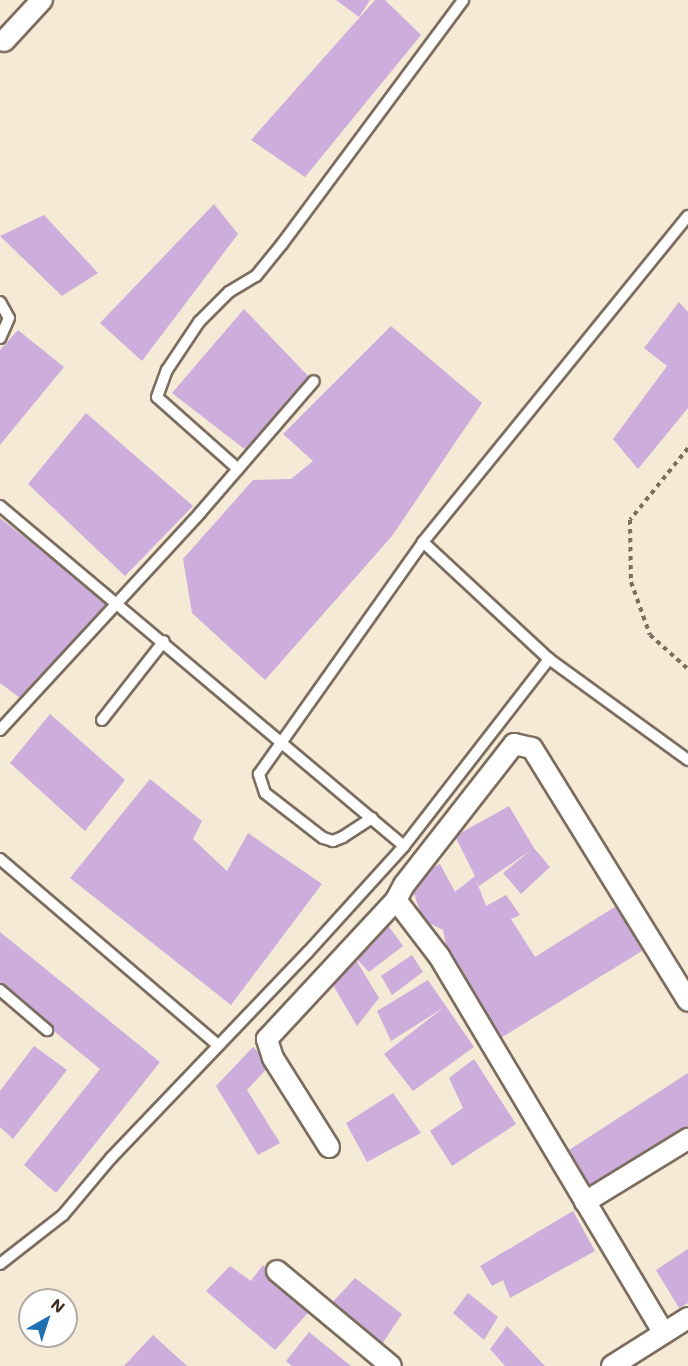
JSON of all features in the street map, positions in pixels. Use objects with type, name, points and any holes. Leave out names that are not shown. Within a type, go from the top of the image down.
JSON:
[{"type":"street","points":[[4,41],[42,0]]},
{"type":"street","points":[[329,1148],[273,1058],[266,1041],[396,900],[404,885],[514,744],[523,743],[532,748],[688,1001]]},
{"type":"street","points":[[396,900],[439,956],[664,1333]]},
{"type":"street","points":[[585,1202],[688,1138]]},
{"type":"street","points":[[277,1271],[390,1366]]},
{"type":"street","points":[[612,1366],[688,1318]]},
{"type":"lane","points":[[238,469],[157,397],[167,370],[199,322],[229,292],[256,276],[282,244],[463,0]]},
{"type":"lane","points":[[372,818],[333,841],[312,832],[265,793],[259,774],[280,739],[423,542],[688,216]]},
{"type":"lane","points":[[0,302],[9,318],[0,338]]},
{"type":"lane","points":[[0,730],[238,469],[314,381]]},
{"type":"lane","points":[[0,506],[164,641],[404,846]]},
{"type":"lane","points":[[423,542],[549,659],[688,760]]},
{"type":"lane","points":[[102,720],[164,641]]},
{"type":"lane","points":[[0,1264],[63,1215],[111,1158],[404,846],[549,659]]},
{"type":"lane","points":[[0,859],[218,1045]]},
{"type":"lane","points":[[0,990],[47,1030]]},
{"type":"path","points":[[688,448],[630,520],[630,530],[631,582],[650,635],[688,669]]},
{"type":"building","points":[[336,0],[370,0],[359,17]]},
{"type":"building","points":[[375,0],[385,0],[421,35],[305,177],[251,140]]},
{"type":"building","points":[[214,204],[238,234],[142,361],[100,323]]},
{"type":"building","points":[[44,215],[98,273],[62,296],[0,236]]},
{"type":"building","points":[[679,302],[688,312],[688,408],[638,469],[613,439],[667,366],[644,348]]},
{"type":"building","points":[[244,309],[310,378],[247,451],[172,393]]},
{"type":"building","points":[[391,326],[482,403],[392,536],[265,680],[192,613],[183,559],[253,480],[291,479],[313,461],[283,434]]},
{"type":"building","points":[[18,330],[64,367],[0,445],[0,350]]},
{"type":"building","points":[[86,413],[193,506],[125,576],[28,484]]},
{"type":"building","points":[[0,518],[108,602],[20,698],[0,683]]},
{"type":"building","points":[[50,714],[125,780],[85,831],[10,763]]},
{"type":"building","points":[[150,779],[202,821],[193,839],[227,871],[248,833],[322,884],[231,1005],[70,878]]},
{"type":"building","points":[[509,806],[534,848],[550,867],[521,894],[503,873],[531,850],[479,886],[476,880],[486,906],[506,895],[520,915],[511,919],[535,957],[621,903],[650,946],[499,1039],[447,950],[443,930],[423,920],[409,879],[440,864],[455,892],[475,876],[455,836]]},
{"type":"building","points":[[387,924],[403,946],[369,972],[353,955]]},
{"type":"building","points":[[0,932],[160,1062],[56,1193],[24,1165],[100,1069],[0,987]]},
{"type":"building","points":[[353,955],[379,998],[357,1026],[330,980]]},
{"type":"building","points":[[412,955],[423,972],[392,995],[381,976]]},
{"type":"building","points":[[428,980],[474,1047],[413,1091],[384,1054],[443,1008],[391,1041],[377,1011]]},
{"type":"building","points":[[34,1046],[67,1070],[13,1139],[0,1127],[0,1091]]},
{"type":"building","points":[[253,1047],[271,1064],[247,1090],[280,1143],[258,1155],[216,1086]]},
{"type":"building","points":[[474,1059],[516,1124],[452,1166],[430,1131],[463,1108],[449,1078]]},
{"type":"building","points":[[688,1073],[688,1130],[584,1196],[569,1150]]},
{"type":"building","points":[[393,1093],[421,1133],[367,1162],[346,1123]]},
{"type":"building","points":[[573,1211],[595,1251],[510,1298],[503,1280],[492,1286],[480,1266]]},
{"type":"building","points":[[688,1249],[688,1303],[679,1308],[656,1270]]},
{"type":"building","points":[[263,1265],[285,1288],[314,1306],[275,1350],[206,1291],[230,1266],[251,1281]]},
{"type":"building","points":[[355,1278],[402,1314],[380,1347],[328,1307]]},
{"type":"building","points":[[468,1293],[498,1317],[484,1340],[453,1313]]},
{"type":"building","points":[[507,1326],[545,1366],[505,1366],[490,1349]]},
{"type":"building","points":[[309,1332],[351,1366],[292,1366],[286,1361]]},
{"type":"building","points":[[153,1335],[187,1366],[124,1366]]}]
